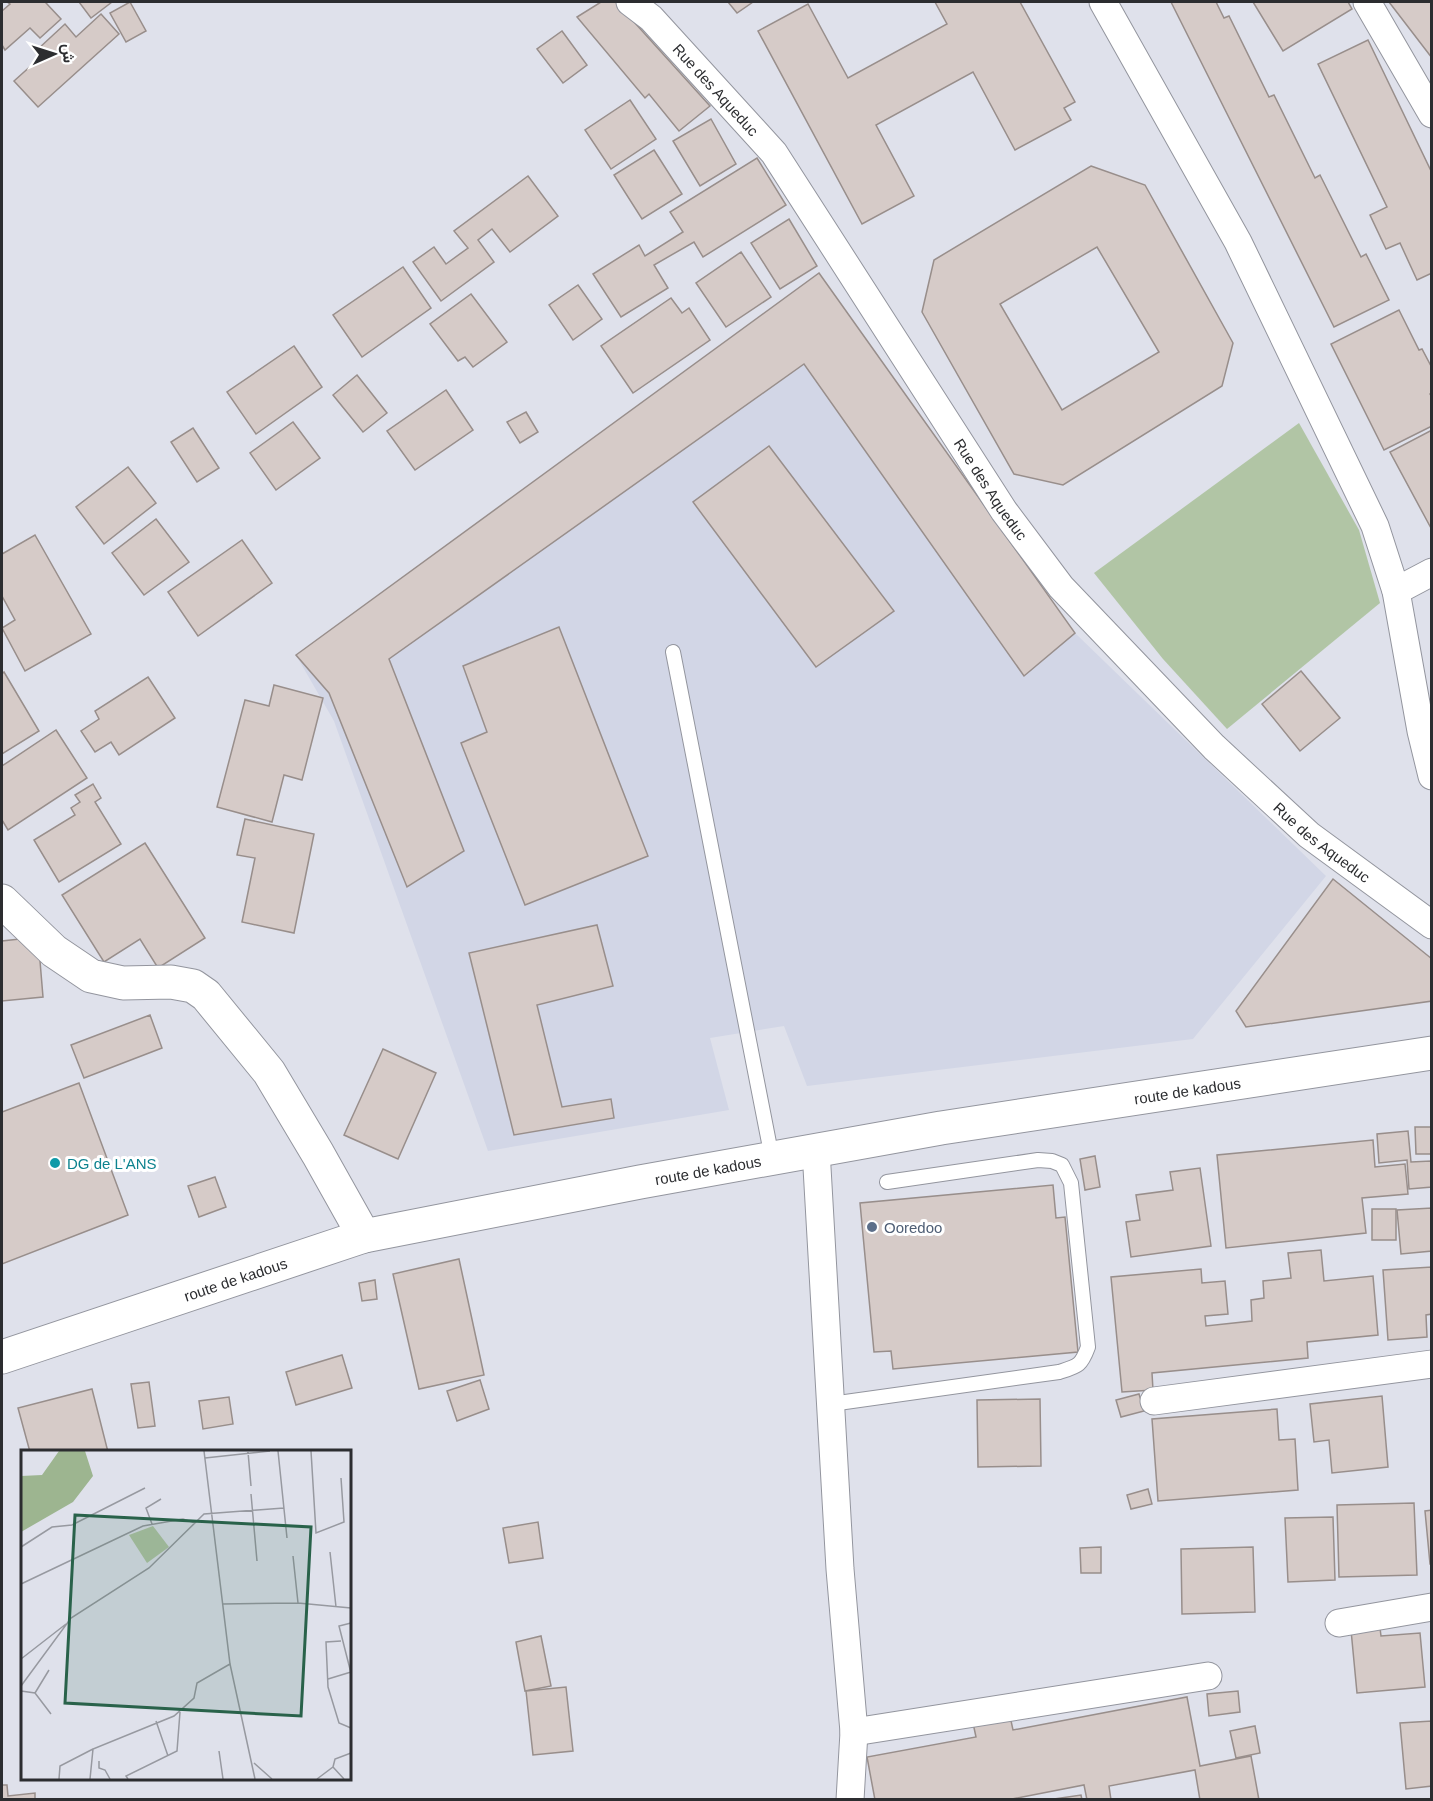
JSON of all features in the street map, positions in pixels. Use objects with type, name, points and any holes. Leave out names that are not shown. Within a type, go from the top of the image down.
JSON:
[{"type":"main road","points":[[2,901],[54,951],[91,976],[123,983],[171,982],[193,986],[206,995],[269,1072],[364,1236]]},
{"type":"main road","name":"route de kadous","points":[[2,1357],[364,1236],[941,1128],[1431,1053]]},
{"type":"street","name":"Rue des Aqueduc","points":[[630,2],[651,18],[774,153],[1004,511],[1061,587],[1214,747],[1300,827],[1428,913]]},
{"type":"street","points":[[1103,2],[1238,242],[1375,526],[1396,591],[1431,776]]},
{"type":"street","points":[[1366,2],[1431,114]]},
{"type":"street","points":[[1396,591],[1431,572]]},
{"type":"street","points":[[816,1150],[840,1569],[854,1732],[850,1800]]},
{"type":"street","points":[[1154,1401],[1431,1364]]},
{"type":"street","points":[[1339,1623],[1431,1607]]},
{"type":"street","points":[[854,1732],[1208,1676]]},
{"type":"lane","points":[[673,652],[772,1158]]},
{"type":"lane","points":[[831,1404],[1059,1372],[1083,1361],[1088,1347],[1071,1183],[1062,1165],[1052,1161],[1038,1160],[887,1182]]},
{"type":"shaded area","points":[[819,273],[1075,633],[1326,876],[1193,1039],[807,1086],[784,1026],[710,1038],[729,1110],[488,1151],[334,721],[296,655]]},
{"type":"green space","points":[[1299,423],[1359,530],[1380,603],[1227,729],[1163,659],[1094,573]]},
{"type":"building","points":[[7,2],[48,2],[46,3],[61,19],[40,38],[30,28],[5,50],[2,45],[2,11],[10,4]]},
{"type":"building","points":[[79,2],[112,2],[91,18]]},
{"type":"building","points":[[130,2],[146,31],[126,42],[110,13]]},
{"type":"building","points":[[601,2],[616,2],[710,106],[679,131],[649,94],[645,98],[577,17]]},
{"type":"building","points":[[728,2],[753,2],[737,13]]},
{"type":"building","points":[[935,2],[1020,2],[1075,102],[1064,108],[1071,120],[1015,150],[973,72],[876,125],[914,196],[862,224],[758,31],[808,4],[848,78],[947,24]]},
{"type":"building","points":[[1171,2],[1216,2],[1224,18],[1229,16],[1269,97],[1274,95],[1315,178],[1320,175],[1361,257],[1366,254],[1389,300],[1334,327]]},
{"type":"building","points":[[1253,2],[1348,2],[1352,9],[1283,51]]},
{"type":"building","points":[[1389,2],[1432,2],[1432,58]]},
{"type":"building","points":[[101,14],[119,34],[38,107],[14,81],[43,55],[38,49],[65,24],[76,37]]},
{"type":"building","points":[[562,31],[587,65],[563,83],[537,49]]},
{"type":"building","points":[[1368,40],[1432,173],[1432,273],[1417,280],[1400,243],[1386,249],[1370,215],[1387,207],[1318,64]]},
{"type":"building","points":[[630,100],[656,139],[611,169],[585,130]]},
{"type":"building","points":[[711,119],[736,164],[700,186],[673,141]]},
{"type":"building","points":[[654,150],[682,194],[642,219],[614,175]]},
{"type":"building","points":[[757,158],[786,205],[703,257],[694,242],[654,265],[668,288],[621,317],[593,274],[639,245],[645,256],[683,232],[670,212]]},
{"type":"building","points":[[1091,166],[1145,185],[1233,343],[1222,386],[1063,485],[1014,474],[922,312],[934,260]],"holes":[[[1097,247],[1159,352],[1062,410],[1000,304]]]},
{"type":"building","points":[[528,176],[558,216],[510,252],[492,229],[478,240],[494,262],[441,301],[413,262],[434,247],[446,264],[468,248],[454,231]]},
{"type":"building","points":[[789,219],[817,266],[780,289],[751,243]]},
{"type":"building","points":[[741,252],[771,297],[726,327],[696,283]]},
{"type":"building","points":[[403,267],[431,308],[362,357],[333,315]]},
{"type":"building","points":[[819,273],[1075,633],[1024,676],[804,364],[389,659],[464,851],[407,887],[329,693],[296,655]]},
{"type":"building","points":[[578,285],[602,319],[573,340],[549,305]]},
{"type":"building","points":[[471,294],[507,342],[473,367],[465,357],[458,361],[430,324]]},
{"type":"building","points":[[671,298],[682,313],[689,308],[710,340],[633,393],[601,346]]},
{"type":"building","points":[[1399,310],[1419,350],[1422,349],[1432,368],[1432,393],[1430,394],[1432,397],[1432,426],[1384,450],[1331,344]]},
{"type":"building","points":[[294,346],[322,387],[256,434],[227,392]]},
{"type":"building","points":[[357,375],[387,413],[363,432],[333,395]]},
{"type":"building","points":[[446,390],[473,430],[415,470],[387,431]]},
{"type":"building","points":[[526,412],[538,432],[520,443],[507,422]]},
{"type":"building","points":[[293,422],[320,458],[276,490],[250,453]]},
{"type":"building","points":[[193,428],[219,468],[197,482],[171,442]]},
{"type":"building","points":[[1432,430],[1432,530],[1390,452]]},
{"type":"building","points":[[769,446],[894,611],[816,667],[693,502]]},
{"type":"building","points":[[128,467],[156,503],[104,544],[76,507]]},
{"type":"building","points":[[156,519],[189,562],[144,595],[112,553]]},
{"type":"building","points":[[35,535],[91,634],[25,671],[2,628],[15,620],[2,596],[2,554]]},
{"type":"building","points":[[242,540],[272,583],[198,636],[168,592]]},
{"type":"building","points":[[559,627],[648,856],[525,905],[461,743],[487,732],[463,666]]},
{"type":"building","points":[[1301,671],[1340,718],[1300,751],[1262,704]]},
{"type":"building","points":[[4,672],[39,731],[2,754],[2,674]]},
{"type":"building","points":[[148,677],[175,718],[119,755],[111,742],[95,752],[81,731],[99,719],[95,711]]},
{"type":"building","points":[[274,685],[323,698],[302,780],[284,775],[272,822],[217,807],[245,700],[269,706]]},
{"type":"building","points":[[56,730],[87,778],[8,830],[2,820],[2,766]]},
{"type":"building","points":[[93,784],[101,798],[95,802],[121,844],[59,882],[34,840],[75,815],[71,808],[80,802],[75,795]]},
{"type":"building","points":[[245,819],[314,834],[294,933],[242,922],[255,858],[237,855]]},
{"type":"building","points":[[145,843],[205,938],[158,968],[140,939],[104,962],[62,895]]},
{"type":"building","points":[[1333,879],[1432,959],[1432,1001],[1246,1027],[1236,1011]]},
{"type":"building","points":[[597,925],[613,986],[537,1005],[562,1107],[611,1099],[614,1118],[514,1135],[469,953]]},
{"type":"building","points":[[38,937],[43,997],[2,1001],[2,941]]},
{"type":"building","points":[[150,1015],[162,1048],[84,1078],[71,1045]]},
{"type":"building","points":[[383,1049],[436,1073],[398,1159],[344,1135]]},
{"type":"building","name":"DG de L'ANS","points":[[79,1083],[128,1215],[2,1264],[2,1112]]},
{"type":"building","points":[[1415,1127],[1431,1127],[1431,1154],[1416,1154]]},
{"type":"building","points":[[1408,1131],[1411,1162],[1431,1161],[1432,1187],[1409,1189],[1407,1160],[1379,1163],[1377,1134]]},
{"type":"building","points":[[1373,1140],[1375,1167],[1405,1164],[1408,1194],[1362,1198],[1366,1233],[1226,1248],[1217,1155]]},
{"type":"building","points":[[1095,1156],[1100,1187],[1085,1190],[1080,1159]]},
{"type":"building","points":[[1200,1168],[1211,1246],[1131,1257],[1126,1222],[1140,1220],[1136,1195],[1173,1190],[1170,1172]]},
{"type":"building","points":[[215,1177],[226,1207],[199,1217],[188,1186]]},
{"type":"building","points":[[1053,1185],[1056,1218],[1065,1217],[1078,1352],[893,1369],[891,1351],[874,1352],[860,1203]]},
{"type":"building","points":[[1432,1208],[1432,1251],[1401,1254],[1397,1210]]},
{"type":"building","points":[[1372,1209],[1396,1209],[1396,1240],[1372,1240]]},
{"type":"building","points":[[1321,1250],[1324,1281],[1373,1276],[1378,1335],[1307,1342],[1308,1358],[1152,1373],[1153,1390],[1122,1392],[1111,1277],[1201,1269],[1202,1283],[1225,1281],[1228,1314],[1205,1316],[1206,1326],[1252,1321],[1251,1300],[1264,1298],[1263,1281],[1291,1278],[1288,1253]]},
{"type":"building","points":[[459,1259],[484,1375],[419,1389],[393,1274]]},
{"type":"building","points":[[1432,1267],[1432,1314],[1426,1315],[1427,1337],[1388,1340],[1383,1270]]},
{"type":"building","points":[[375,1280],[377,1299],[362,1301],[359,1283]]},
{"type":"building","points":[[342,1355],[352,1388],[296,1405],[286,1372]]},
{"type":"building","points":[[480,1380],[489,1409],[457,1421],[447,1391]]},
{"type":"building","points":[[149,1382],[155,1426],[138,1428],[131,1384]]},
{"type":"building","points":[[92,1389],[107,1450],[29,1450],[18,1408]]},
{"type":"building","points":[[1139,1394],[1144,1411],[1121,1417],[1116,1400]]},
{"type":"building","points":[[1382,1396],[1388,1467],[1332,1473],[1329,1440],[1314,1442],[1310,1404]]},
{"type":"building","points":[[229,1397],[233,1424],[203,1429],[199,1401]]},
{"type":"building","points":[[1040,1399],[1041,1466],[978,1467],[977,1400]]},
{"type":"building","points":[[1277,1409],[1279,1440],[1295,1439],[1298,1490],[1158,1501],[1152,1419]]},
{"type":"building","points":[[1148,1489],[1152,1504],[1131,1509],[1127,1495]]},
{"type":"building","points":[[1414,1503],[1417,1575],[1339,1577],[1337,1505]]},
{"type":"building","points":[[1432,1510],[1432,1564],[1430,1564],[1425,1511]]},
{"type":"building","points":[[1333,1517],[1335,1580],[1288,1582],[1285,1518]]},
{"type":"building","points":[[538,1522],[543,1558],[509,1563],[503,1528]]},
{"type":"building","points":[[1101,1547],[1101,1573],[1081,1573],[1080,1548]]},
{"type":"building","points":[[1253,1547],[1255,1612],[1182,1614],[1181,1549]]},
{"type":"building","points":[[1380,1628],[1381,1636],[1420,1633],[1425,1687],[1357,1693],[1351,1630]]},
{"type":"building","points":[[541,1636],[551,1686],[525,1691],[516,1642]]},
{"type":"building","points":[[566,1687],[573,1751],[533,1755],[526,1691]]},
{"type":"building","points":[[1238,1691],[1240,1712],[1209,1716],[1207,1694]]},
{"type":"building","points":[[1187,1697],[1200,1766],[1251,1756],[1259,1800],[1200,1800],[1195,1770],[1109,1786],[1111,1800],[1087,1800],[1084,1785],[1007,1800],[875,1800],[867,1757],[976,1737],[973,1723],[1010,1716],[1013,1730]]},
{"type":"building","points":[[1432,1721],[1432,1786],[1406,1789],[1400,1723]]},
{"type":"building","points":[[1255,1726],[1260,1753],[1236,1758],[1230,1731]]},
{"type":"building","points":[[2,1785],[7,1785],[8,1796],[35,1793],[35,1800],[2,1800]]},
{"type":"building","points":[[1081,1795],[1082,1800],[1047,1800]]},
{"type":"place","name":"DG de L'ANS","points":[[55,1163]]},
{"type":"place","name":"Ooredoo","points":[[872,1227]]}]
